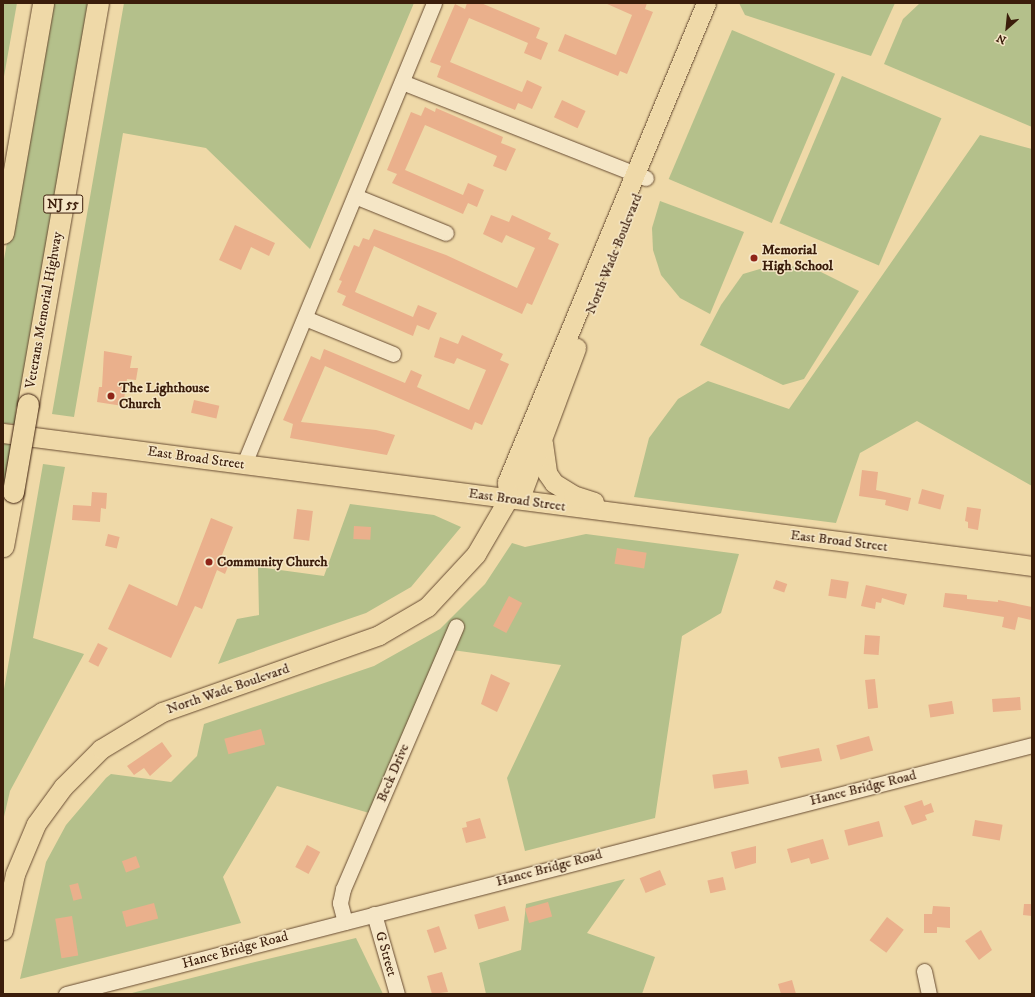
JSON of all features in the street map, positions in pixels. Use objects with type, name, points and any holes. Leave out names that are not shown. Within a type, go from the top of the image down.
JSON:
[{"type":"highway","points":[[3,233],[43,3]]},
{"type":"highway","name":"Veterans Memorial Highway","points":[[3,546],[98,3]]},
{"type":"main road","name":"North Wade Boulevard","points":[[3,930],[13,880],[36,824],[63,787],[101,748],[162,712],[365,642],[427,607],[476,554],[508,499],[523,490],[706,3]]},
{"type":"main road","name":"North Wade Boulevard","points":[[508,499],[507,482],[717,3]]},
{"type":"main road","name":"East Broad Street","points":[[3,433],[1032,566]]},
{"type":"main road","points":[[543,440],[547,473],[554,483],[573,495],[619,513]]},
{"type":"street","points":[[244,464],[434,3]]},
{"type":"street","points":[[402,82],[641,176]]},
{"type":"street","points":[[355,196],[446,233]]},
{"type":"street","points":[[305,318],[393,354]]},
{"type":"street","name":"Beck Drive","points":[[345,922],[340,903],[343,889],[456,626]]},
{"type":"street","name":"Hance Bridge Road","points":[[66,994],[1032,745]]},
{"type":"street","name":"G Street","points":[[374,914],[397,994]]},
{"type":"street","points":[[924,971],[928,994]]},
{"type":"green space","points":[[3,3],[17,3],[3,82]]},
{"type":"green space","points":[[49,3],[91,3],[22,403],[16,407],[15,424],[3,423],[3,265]]},
{"type":"green space","points":[[124,3],[414,3],[310,249],[206,148],[123,133],[74,417],[52,414]]},
{"type":"green space","points":[[739,3],[895,3],[871,56],[745,15]]},
{"type":"green space","points":[[920,3],[1032,3],[1032,127],[884,64],[903,19]]},
{"type":"green space","points":[[732,30],[835,74],[772,223],[669,179]]},
{"type":"green space","points":[[842,76],[941,118],[879,265],[779,223]]},
{"type":"green space","points":[[980,135],[1032,149],[1032,486],[917,421],[860,453],[836,523],[634,497],[649,438],[678,399],[708,381],[789,409]]},
{"type":"green space","points":[[660,201],[744,232],[710,314],[680,298],[661,275],[653,250],[652,228]]},
{"type":"green space","points":[[776,264],[817,270],[859,291],[804,379],[783,385],[700,345],[721,305],[743,274]]},
{"type":"green space","points":[[3,442],[11,443],[3,496]]},
{"type":"green space","points":[[43,464],[65,467],[33,638],[84,654],[10,791],[3,821],[3,695]]},
{"type":"green space","points":[[350,504],[434,515],[461,527],[411,587],[366,613],[218,664],[237,619],[259,615],[258,567],[324,576]]},
{"type":"green space","points":[[586,534],[739,554],[721,613],[682,636],[655,818],[525,851],[507,778],[561,665],[445,649],[376,815],[277,786],[223,877],[241,923],[20,979],[46,862],[66,825],[111,774],[171,782],[197,756],[204,724],[374,666],[440,629],[485,584],[512,543],[525,547]]},
{"type":"green space","points":[[625,879],[587,933],[655,957],[642,994],[486,994],[479,963],[521,950],[526,904]]},
{"type":"green space","points":[[356,938],[383,994],[128,994],[251,963]]},
{"type":"building","points":[[467,3],[481,3],[540,28],[536,38],[548,43],[541,60],[524,53],[528,43],[469,18],[450,62],[522,92],[527,80],[542,87],[532,109],[518,103],[515,110],[437,77],[441,66],[430,62],[455,4],[465,9]]},
{"type":"building","points":[[605,3],[647,3],[645,9],[653,12],[627,74],[620,71],[618,76],[558,51],[565,34],[616,55],[632,15]]},
{"type":"building","points":[[562,100],[586,111],[578,128],[554,117]]},
{"type":"building","points":[[425,107],[435,112],[436,108],[503,137],[501,143],[516,149],[506,171],[493,166],[497,156],[425,125],[405,170],[463,195],[468,183],[484,190],[477,207],[468,203],[463,214],[392,183],[397,174],[387,170],[411,112],[421,116]]},
{"type":"building","points":[[491,215],[509,222],[512,215],[551,233],[548,239],[559,244],[532,305],[527,303],[522,314],[374,246],[355,292],[413,317],[418,305],[437,313],[429,330],[417,325],[413,336],[342,305],[346,296],[337,292],[342,281],[339,280],[354,245],[359,247],[363,238],[369,240],[374,229],[446,255],[517,288],[535,248],[506,235],[502,243],[483,234]]},
{"type":"building","points":[[235,225],[275,243],[269,256],[251,247],[241,270],[219,260]]},
{"type":"building","points":[[462,335],[503,354],[500,360],[509,364],[482,425],[475,422],[472,430],[325,366],[301,422],[376,430],[395,435],[387,455],[290,438],[293,424],[283,420],[311,356],[320,360],[324,349],[405,383],[411,370],[422,375],[417,387],[469,410],[486,370],[457,358],[454,364],[434,357],[440,337],[458,344]]},
{"type":"building","points":[[104,351],[132,356],[130,368],[138,368],[136,380],[127,379],[123,406],[97,402],[99,387],[102,387]]},
{"type":"building","points":[[194,400],[219,406],[216,419],[191,413]]},
{"type":"building","points":[[862,470],[878,472],[876,490],[911,498],[908,511],[885,505],[886,500],[859,496]]},
{"type":"building","points":[[922,489],[944,495],[940,509],[918,503]]},
{"type":"building","points":[[92,492],[107,493],[106,509],[101,508],[100,522],[72,520],[73,505],[91,506]]},
{"type":"building","points":[[967,507],[981,509],[978,530],[968,528],[968,522],[965,521]]},
{"type":"building","points":[[297,509],[313,511],[309,541],[293,539]]},
{"type":"building","points":[[211,518],[233,527],[220,560],[229,564],[225,574],[217,570],[202,609],[195,606],[171,658],[108,629],[129,584],[177,606]]},
{"type":"building","points":[[354,526],[371,527],[370,540],[353,539]]},
{"type":"building","points":[[108,534],[120,537],[117,549],[105,546]]},
{"type":"building","points":[[617,548],[647,553],[644,568],[614,564]]},
{"type":"building","points":[[831,579],[849,582],[846,599],[828,596]]},
{"type":"building","points":[[776,580],[787,584],[784,593],[773,588]]},
{"type":"building","points":[[866,585],[907,594],[904,605],[882,598],[881,603],[876,602],[875,609],[861,606]]},
{"type":"building","points":[[945,593],[967,595],[967,599],[998,602],[998,600],[1032,607],[1031,620],[1018,617],[1015,630],[1002,627],[1004,617],[943,607]]},
{"type":"building","points":[[509,596],[522,603],[506,633],[493,626]]},
{"type":"building","points":[[865,635],[880,636],[879,655],[864,654]]},
{"type":"building","points":[[98,643],[108,648],[98,667],[88,662]]},
{"type":"building","points":[[491,674],[510,683],[497,712],[481,704]]},
{"type":"building","points":[[875,679],[878,708],[868,709],[865,680]]},
{"type":"building","points":[[1020,697],[1021,710],[993,712],[992,699]]},
{"type":"building","points":[[952,701],[954,714],[930,718],[928,705]]},
{"type":"building","points":[[261,729],[265,744],[228,754],[224,739]]},
{"type":"building","points":[[869,736],[873,750],[840,760],[836,745]]},
{"type":"building","points":[[162,742],[172,756],[150,776],[144,768],[134,775],[127,766]]},
{"type":"building","points":[[819,748],[822,761],[781,768],[778,757]]},
{"type":"building","points":[[747,770],[749,784],[714,789],[712,775]]},
{"type":"building","points":[[922,800],[924,806],[931,803],[934,812],[925,815],[927,820],[912,825],[904,806]]},
{"type":"building","points":[[480,818],[486,838],[466,843],[462,828],[467,827],[466,822]]},
{"type":"building","points":[[975,820],[1003,825],[1000,841],[972,836]]},
{"type":"building","points":[[879,821],[883,836],[848,846],[844,830]]},
{"type":"building","points":[[823,839],[829,859],[811,864],[809,858],[791,863],[787,849]]},
{"type":"building","points":[[307,845],[320,852],[309,874],[295,867]]},
{"type":"building","points":[[756,846],[756,863],[735,869],[731,852]]},
{"type":"building","points":[[136,856],[140,867],[126,872],[122,861]]},
{"type":"building","points":[[660,870],[666,885],[646,893],[640,878]]},
{"type":"building","points":[[723,877],[726,890],[710,893],[707,881]]},
{"type":"building","points":[[78,883],[82,898],[73,901],[69,885]]},
{"type":"building","points":[[548,902],[552,916],[529,923],[525,909]]},
{"type":"building","points":[[154,903],[158,918],[126,927],[122,912]]},
{"type":"building","points":[[1024,904],[1032,904],[1032,916],[1023,915]]},
{"type":"building","points":[[505,906],[509,920],[478,929],[474,915]]},
{"type":"building","points":[[933,906],[950,907],[950,928],[937,927],[937,933],[924,933],[924,914],[932,914]]},
{"type":"building","points":[[72,916],[78,956],[61,958],[55,919]]},
{"type":"building","points":[[887,917],[904,930],[886,953],[870,940]]},
{"type":"building","points":[[439,926],[447,949],[435,953],[427,930]]},
{"type":"building","points":[[981,930],[992,950],[979,960],[965,941]]},
{"type":"building","points":[[442,972],[448,992],[432,994],[427,976]]},
{"type":"building","points":[[792,980],[796,994],[781,994],[778,984]]},
{"type":"place","name":"Memorial High School","points":[[754,258]]},
{"type":"place","name":"The Lighthouse Church","points":[[111,396]]},
{"type":"place","name":"Community Church","points":[[209,562]]}]
